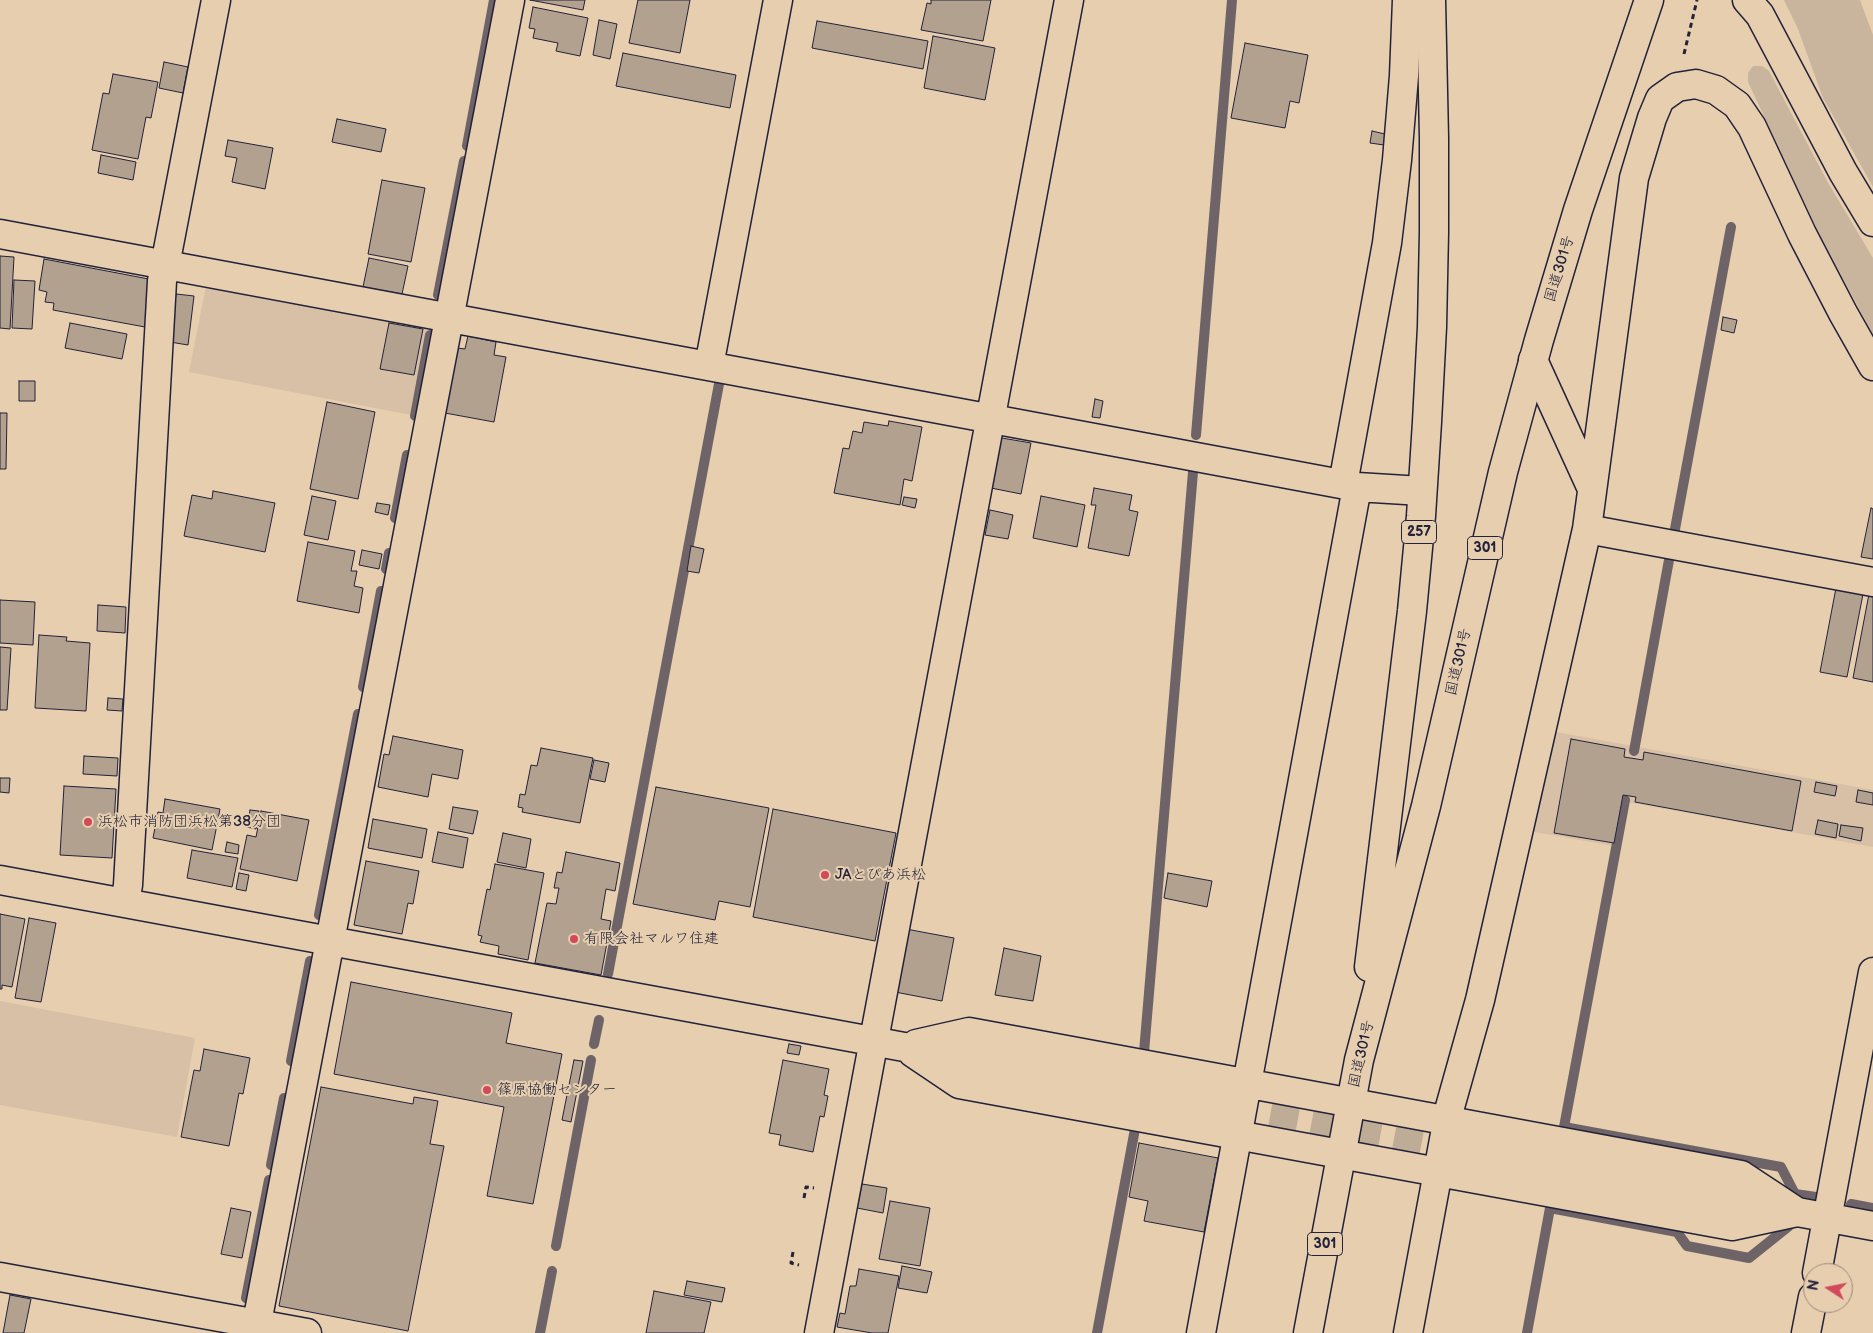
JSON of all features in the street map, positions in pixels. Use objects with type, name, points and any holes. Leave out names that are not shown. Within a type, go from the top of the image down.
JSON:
[{"type":"main road","points":[[125,903],[129,876],[162,281],[216,0]]},
{"type":"main road","points":[[256,1328],[510,0]]},
{"type":"main road","points":[[709,366],[778,0]]},
{"type":"main road","points":[[819,1333],[1069,0]]},
{"type":"main road","points":[[1201,1333],[1247,1084],[1350,485],[1387,243],[1398,150],[1404,76],[1406,0]]},
{"type":"main road","name":"257","points":[[1359,1060],[1388,799],[1412,611],[1422,491],[1432,327],[1434,242],[1431,0]]},
{"type":"main road","name":"国道301号","points":[[1308,1333],[1359,1060],[1426,806],[1504,472],[1533,360],[1578,210],[1649,0]]},
{"type":"main road","points":[[1747,0],[1760,15],[1816,123],[1873,222]]},
{"type":"main road","points":[[1408,1333],[1447,1121],[1480,1000],[1587,529],[1634,178],[1652,118],[1668,93],[1696,84],[1716,90],[1737,105],[1752,126],[1802,234],[1873,366]]},
{"type":"main road","points":[[0,234],[1350,485],[1422,491]]},
{"type":"main road","points":[[1533,360],[1592,489]]},
{"type":"main road","points":[[1587,529],[1873,582]]},
{"type":"main road","points":[[0,880],[1229,1107]]},
{"type":"main road","points":[[1819,1263],[1873,972]]},
{"type":"main road","points":[[903,1047],[969,1032],[1741,1175],[1797,1212]]},
{"type":"main road","points":[[903,1047],[959,1084],[1732,1226],[1797,1212]]},
{"type":"main road","points":[[1462,1150],[1873,1226]]},
{"type":"main road","points":[[0,1277],[256,1328],[307,1333]]},
{"type":"main road","points":[[1806,1333],[1810,1313]]},
{"type":"path","points":[[1668,93],[1697,0]]},
{"type":"shaded area","points":[[1784,0],[1860,0],[1873,35],[1873,187],[1823,98],[1798,29]]},
{"type":"shaded area","points":[[1753,66],[1762,66],[1769,71],[1827,181],[1873,258],[1873,335],[1816,227],[1748,82],[1748,73]]},
{"type":"shaded area","points":[[206,286],[428,327],[411,415],[189,372]]},
{"type":"shaded area","points":[[1551,731],[1873,790],[1873,847],[1622,801],[1614,846],[1529,831]]},
{"type":"shaded area","points":[[0,1001],[195,1038],[177,1137],[0,1105]]},
{"type":"building","points":[[530,0],[585,0],[583,10]]},
{"type":"building","points":[[638,0],[690,0],[680,53],[629,43]]},
{"type":"building","points":[[931,0],[991,0],[983,41],[921,30],[927,3],[931,4]]},
{"type":"building","points":[[533,7],[588,18],[580,56],[556,51],[558,43],[533,38],[535,29],[529,28]]},
{"type":"building","points":[[599,20],[617,24],[610,59],[593,55]]},
{"type":"building","points":[[817,21],[928,41],[923,69],[812,48]]},
{"type":"building","points":[[933,36],[995,48],[985,100],[924,88]]},
{"type":"building","points":[[1245,43],[1308,55],[1299,103],[1290,101],[1285,128],[1231,118]]},
{"type":"building","points":[[623,53],[736,75],[730,108],[616,86]]},
{"type":"building","points":[[164,62],[188,67],[183,93],[159,88]]},
{"type":"building","points":[[113,74],[158,82],[151,118],[146,117],[138,159],[92,150],[103,93],[109,94]]},
{"type":"building","points":[[337,119],[386,129],[381,152],[332,142]]},
{"type":"building","points":[[1372,131],[1385,134],[1384,145],[1370,143]]},
{"type":"building","points":[[228,140],[273,148],[265,189],[232,182],[237,158],[225,156]]},
{"type":"building","points":[[101,155],[136,162],[133,180],[98,173]]},
{"type":"building","points":[[382,180],[425,188],[411,262],[368,254]]},
{"type":"building","points":[[0,256],[14,257],[10,329],[0,328]]},
{"type":"building","points":[[369,258],[408,266],[402,294],[363,287]]},
{"type":"building","points":[[44,259],[154,280],[145,327],[53,310],[54,303],[45,302],[47,292],[39,290]]},
{"type":"building","points":[[14,280],[35,281],[32,329],[12,328]]},
{"type":"building","points":[[176,294],[194,296],[188,345],[170,342]]},
{"type":"building","points":[[1723,317],[1737,320],[1734,333],[1721,330]]},
{"type":"building","points":[[70,323],[127,334],[122,359],[65,348]]},
{"type":"building","points":[[389,323],[423,329],[414,375],[380,369]]},
{"type":"building","points":[[468,336],[496,342],[494,355],[506,357],[494,422],[445,413],[458,348],[465,349]]},
{"type":"building","points":[[19,381],[35,381],[35,401],[19,401]]},
{"type":"building","points":[[1095,399],[1103,401],[1100,418],[1092,417]]},
{"type":"building","points":[[327,402],[375,412],[358,499],[310,489]]},
{"type":"building","points":[[0,413],[7,413],[6,469],[0,469]]},
{"type":"building","points":[[889,421],[922,427],[912,481],[904,479],[900,505],[834,493],[843,448],[849,449],[853,431],[862,433],[864,422],[888,426]]},
{"type":"building","points":[[996,437],[1031,443],[1021,494],[986,487]]},
{"type":"building","points":[[1094,488],[1132,495],[1129,510],[1138,512],[1129,556],[1088,548],[1096,505],[1091,505]]},
{"type":"building","points":[[213,491],[275,503],[265,552],[184,536],[192,495],[212,499]]},
{"type":"building","points":[[312,496],[336,501],[328,540],[304,535]]},
{"type":"building","points":[[1041,496],[1085,505],[1077,547],[1033,538]]},
{"type":"building","points":[[904,497],[917,499],[915,508],[902,505]]},
{"type":"building","points":[[377,503],[390,505],[388,515],[375,512]]},
{"type":"building","points":[[1871,508],[1873,509],[1873,559],[1861,557]]},
{"type":"building","points":[[990,510],[1013,515],[1008,539],[985,535]]},
{"type":"building","points":[[308,542],[355,551],[351,571],[357,571],[354,586],[363,588],[359,613],[297,601]]},
{"type":"building","points":[[691,546],[704,549],[699,573],[687,571]]},
{"type":"building","points":[[362,550],[382,554],[379,569],[359,565]]},
{"type":"building","points":[[1836,588],[1863,594],[1847,677],[1820,672]]},
{"type":"building","points":[[1869,594],[1873,595],[1873,682],[1853,678]]},
{"type":"building","points":[[0,600],[35,602],[33,645],[0,643]]},
{"type":"building","points":[[98,605],[126,607],[125,633],[97,631]]},
{"type":"building","points":[[39,635],[67,637],[66,641],[90,643],[86,711],[35,708]]},
{"type":"building","points":[[0,647],[11,648],[7,710],[0,710]]},
{"type":"building","points":[[108,698],[123,699],[122,711],[107,710]]},
{"type":"building","points":[[393,736],[463,750],[458,779],[432,774],[428,797],[378,787],[384,754],[389,755]]},
{"type":"building","points":[[1571,739],[1625,749],[1624,757],[1643,760],[1644,752],[1801,781],[1792,831],[1635,802],[1636,797],[1623,795],[1614,843],[1554,833]]},
{"type":"building","points":[[541,748],[593,758],[580,823],[522,812],[523,808],[518,807],[520,794],[525,795],[531,765],[537,766]]},
{"type":"building","points":[[84,756],[118,758],[117,776],[83,774]]},
{"type":"building","points":[[594,760],[609,763],[605,782],[590,779]]},
{"type":"building","points":[[0,778],[10,778],[9,793],[0,792]]},
{"type":"building","points":[[1816,782],[1837,786],[1835,796],[1814,792]]},
{"type":"building","name":"浜松市消防団浜松第38分団","points":[[64,786],[116,789],[112,858],[60,855]]},
{"type":"building","points":[[656,787],[769,808],[750,907],[719,901],[715,920],[633,904]]},
{"type":"building","points":[[1858,790],[1873,793],[1873,805],[1856,802]]},
{"type":"building","points":[[165,799],[220,809],[212,850],[153,838],[158,812],[163,813]]},
{"type":"building","points":[[453,807],[478,811],[473,834],[449,829]]},
{"type":"building","name":"JAとぴあ浜松","points":[[773,809],[896,833],[875,941],[753,917]]},
{"type":"building","points":[[250,810],[259,811],[256,829],[247,827]]},
{"type":"building","points":[[261,811],[309,820],[297,881],[240,869],[247,835],[256,837]]},
{"type":"building","points":[[373,819],[427,829],[422,858],[368,848]]},
{"type":"building","points":[[1818,820],[1838,824],[1836,838],[1815,834]]},
{"type":"building","points":[[1841,825],[1863,828],[1861,841],[1839,836]]},
{"type":"building","points":[[438,832],[468,838],[463,868],[432,862]]},
{"type":"building","points":[[503,833],[531,839],[526,868],[497,862]]},
{"type":"building","points":[[227,842],[239,845],[238,854],[225,852]]},
{"type":"building","points":[[192,850],[238,858],[232,887],[187,878]]},
{"type":"building","points":[[566,852],[620,863],[615,891],[606,889],[601,919],[611,921],[601,975],[535,963],[547,903],[556,904],[559,888],[554,888],[557,872],[562,873]]},
{"type":"building","points":[[366,861],[419,871],[413,904],[408,903],[402,934],[354,925]]},
{"type":"building","points":[[495,864],[544,873],[528,960],[498,954],[499,946],[480,942],[482,936],[478,935],[487,889],[490,890]]},
{"type":"building","points":[[239,873],[249,875],[246,891],[236,889]]},
{"type":"building","points":[[1168,873],[1212,881],[1207,907],[1164,898]]},
{"type":"building","points":[[0,914],[25,919],[12,987],[2,985],[2,989],[0,989]]},
{"type":"building","points":[[29,918],[56,923],[41,1002],[15,998]]},
{"type":"building","points":[[906,929],[954,938],[942,1001],[895,992]]},
{"type":"building","points":[[1004,948],[1041,956],[1033,1001],[995,995]]},
{"type":"building","name":"篠原協働センター","points":[[351,982],[512,1013],[506,1043],[562,1054],[533,1204],[487,1196],[504,1107],[334,1074]]},
{"type":"building","points":[[789,1044],[801,1046],[799,1055],[787,1053]]},
{"type":"building","points":[[204,1049],[250,1058],[243,1094],[239,1093],[229,1146],[181,1137],[194,1070],[200,1071]]},
{"type":"building","points":[[574,1060],[583,1061],[571,1122],[562,1120]]},
{"type":"building","points":[[783,1060],[829,1069],[824,1095],[828,1096],[824,1117],[820,1116],[813,1152],[779,1145],[781,1135],[769,1133]]},
{"type":"building","points":[[321,1087],[413,1104],[414,1097],[438,1101],[430,1144],[444,1146],[408,1331],[279,1306]]},
{"type":"building","points":[[1139,1143],[1218,1158],[1204,1232],[1144,1221],[1148,1201],[1129,1197]]},
{"type":"building","points":[[862,1184],[887,1188],[883,1213],[857,1208]]},
{"type":"building","points":[[890,1201],[930,1208],[920,1266],[879,1259]]},
{"type":"building","points":[[231,1208],[251,1212],[242,1258],[221,1254]]},
{"type":"building","points":[[902,1266],[932,1272],[927,1293],[898,1288]]},
{"type":"building","points":[[859,1269],[899,1276],[888,1333],[872,1333],[837,1327],[840,1313],[845,1314],[850,1286],[856,1286]]},
{"type":"building","points":[[687,1281],[725,1288],[722,1302],[684,1295]]},
{"type":"building","points":[[654,1291],[711,1302],[704,1333],[646,1333]]},
{"type":"building","points":[[10,1295],[31,1299],[24,1333],[3,1333]]},
{"type":"waterway","points":[[467,146],[494,0]]},
{"type":"waterway","points":[[1196,435],[1232,0]]},
{"type":"waterway","points":[[438,295],[464,161]]},
{"type":"waterway","points":[[1675,529],[1731,227]]},
{"type":"waterway","points":[[415,416],[430,335]]},
{"type":"waterway","points":[[608,974],[719,384]]},
{"type":"waterway","points":[[395,518],[407,455]]},
{"type":"waterway","points":[[1144,1052],[1193,472]]},
{"type":"waterway","points":[[386,569],[389,553]]},
{"type":"waterway","points":[[1634,751],[1669,560]]},
{"type":"waterway","points":[[363,687],[381,591]]},
{"type":"waterway","points":[[319,915],[358,714]]},
{"type":"waterway","points":[[1625,800],[1564,1127],[1781,1167],[1795,1194],[1816,1197]]},
{"type":"waterway","points":[[291,1061],[310,961]]},
{"type":"waterway","points":[[594,1044],[599,1020]]},
{"type":"waterway","points":[[556,1246],[591,1060]]},
{"type":"waterway","points":[[271,1165],[284,1098]]},
{"type":"waterway","points":[[1097,1333],[1135,1129]]},
{"type":"waterway","points":[[246,1298],[269,1180]]},
{"type":"waterway","points":[[1851,1204],[1873,1208]]},
{"type":"waterway","points":[[1527,1333],[1550,1208],[1677,1232],[1687,1246],[1749,1258],[1789,1226]]},
{"type":"waterway","points":[[540,1333],[552,1271]]},
{"type":"tunnel","points":[[1229,1107],[1462,1150]]},
{"type":"place","name":"浜松市消防団浜松第38分団","points":[[88,822]]},
{"type":"place","name":"JAとぴあ浜松","points":[[825,875]]},
{"type":"place","name":"有限会社マルワ住建","points":[[574,939]]},
{"type":"place","name":"篠原協働センター","points":[[487,1090]]}]
